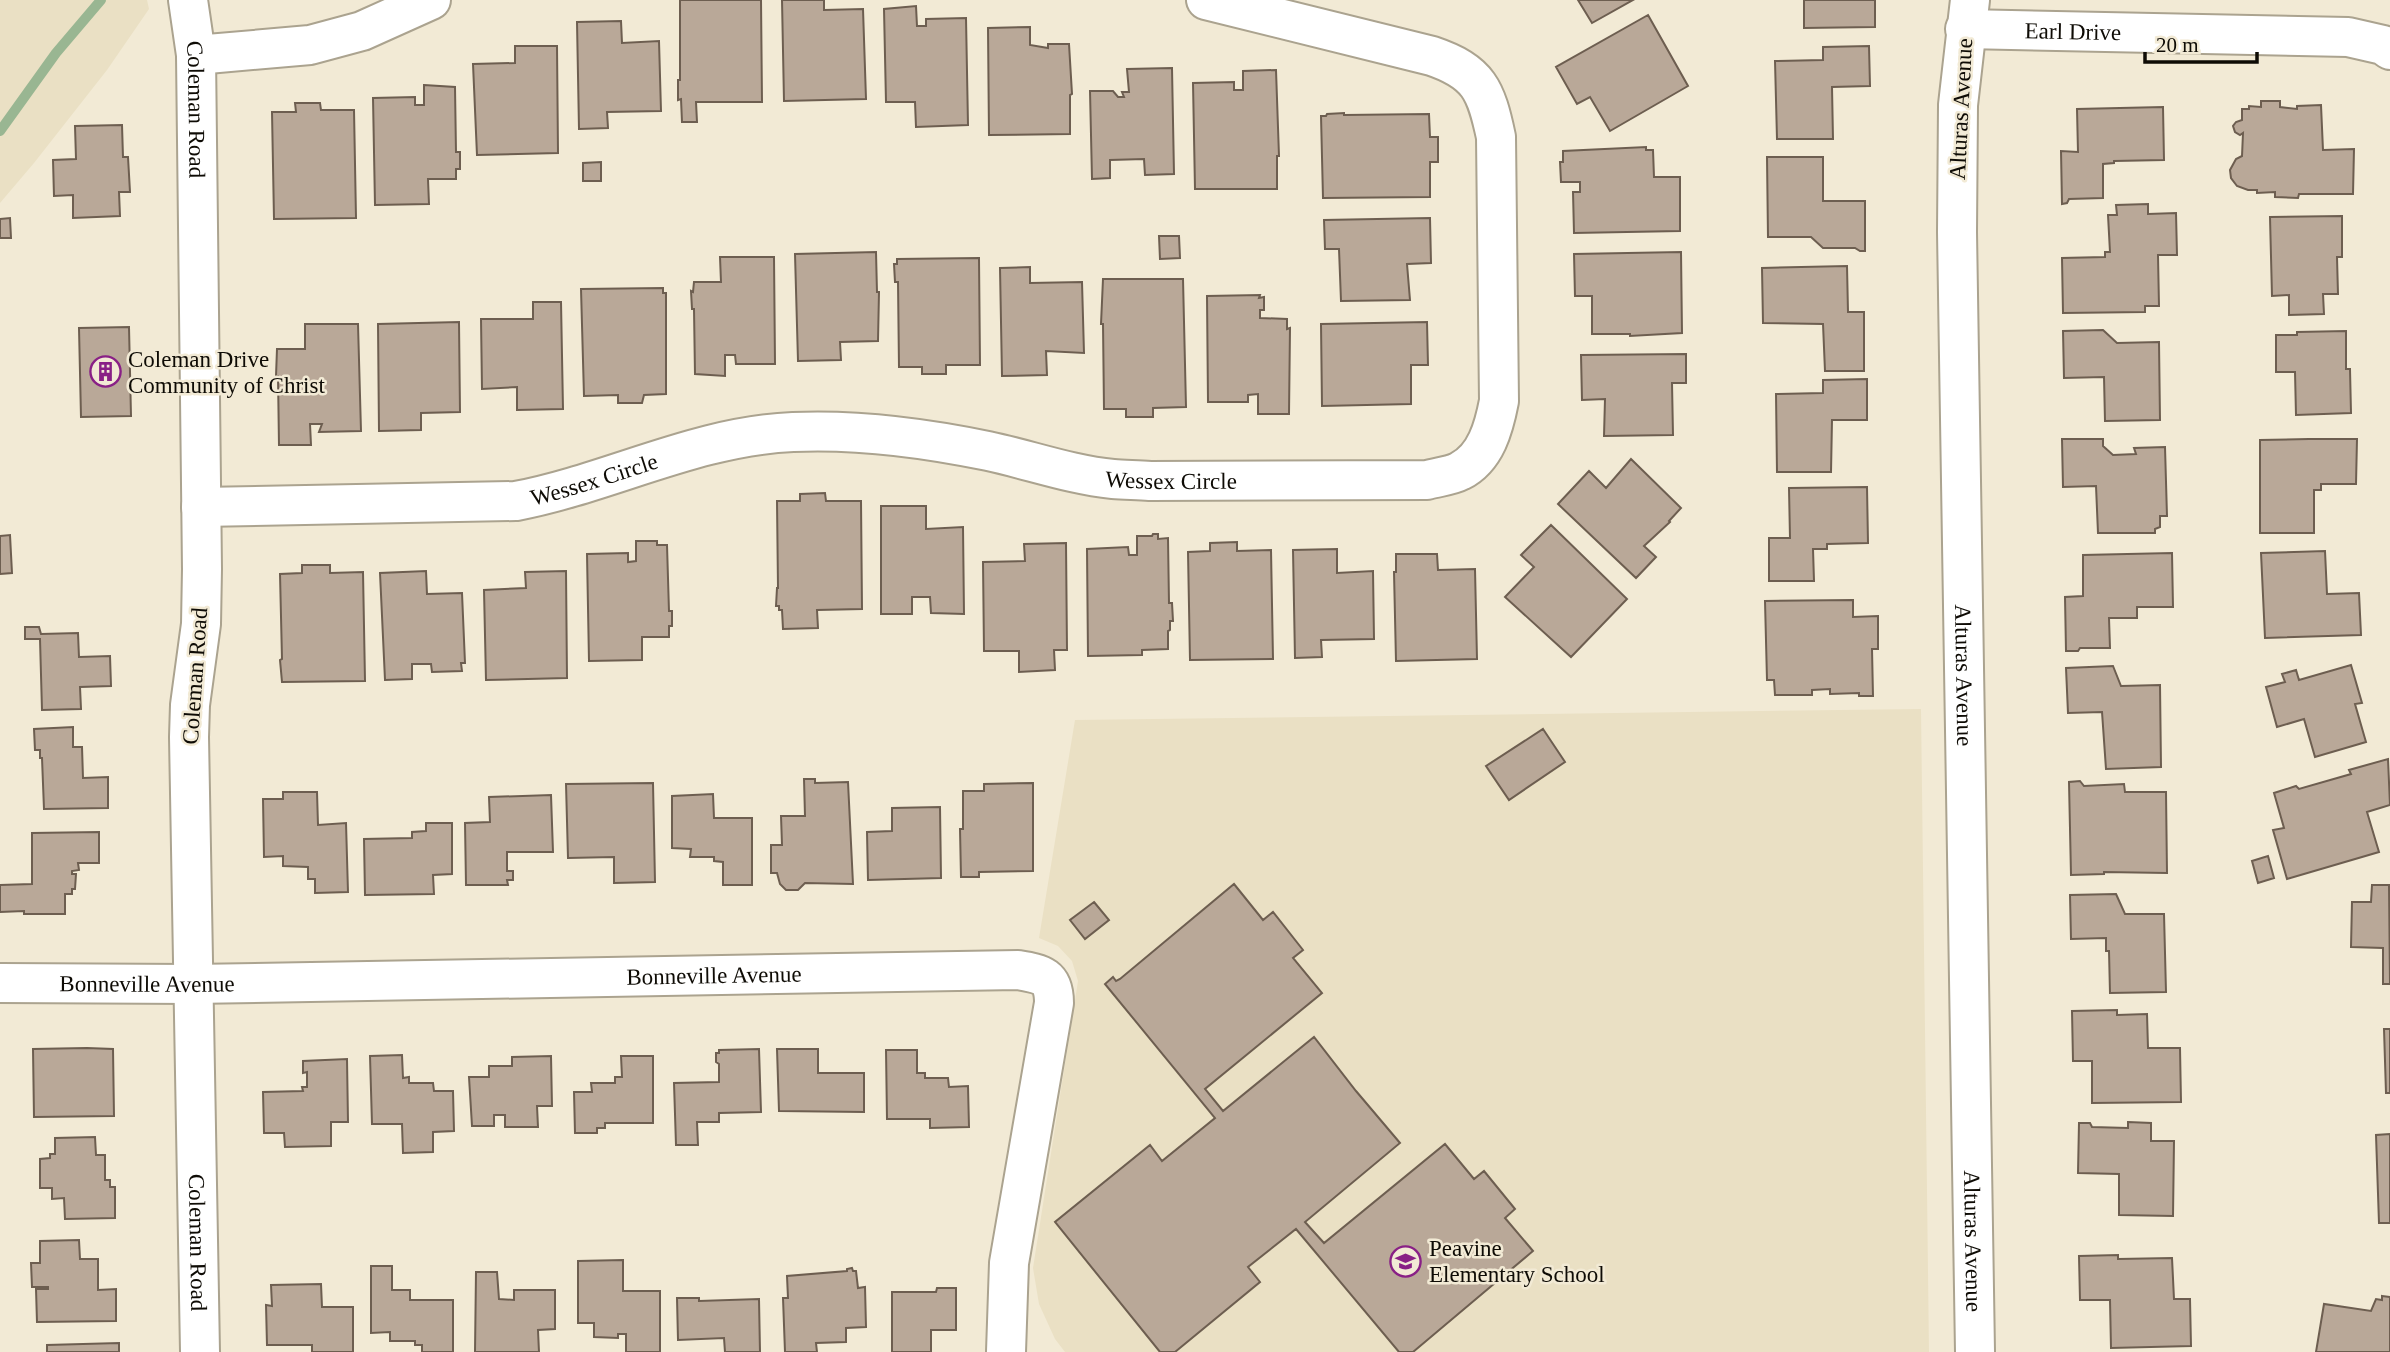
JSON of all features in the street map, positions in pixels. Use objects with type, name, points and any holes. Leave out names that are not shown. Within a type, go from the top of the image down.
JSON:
[{"type":"street","name":"Coleman Road","points":[[188,0],[196,55],[201,507],[201,624],[190,705],[189,737],[200,1352]]},
{"type":"street","points":[[196,55],[310,45],[362,31],[431,0]]},
{"type":"street","name":"Wessex Circle","points":[[201,507],[516,501],[553,494],[680,452],[733,439],[792,432],[856,432],[918,438],[1111,479],[1427,480],[1460,472],[1480,455],[1494,426],[1499,401],[1496,137],[1489,107],[1477,82],[1456,64],[1432,56],[1206,0]]},
{"type":"street","name":"Earl Drive","points":[[1968,15],[2348,37],[2383,45],[2390,50]]},
{"type":"street","name":"Alturas Avenue","points":[[1968,15],[1958,105],[1957,232],[1975,1352]]},
{"type":"street","name":"Bonneville Avenue","points":[[0,983],[192,984],[990,970],[1038,973],[1047,979],[1054,991],[1054,1003],[1009,1263],[1006,1352]]},
{"type":"shaded area","points":[[0,0],[147,0],[149,9],[107,70],[0,203]]},
{"type":"shaded area","points":[[1921,709],[1929,1352],[1065,1352],[1055,1339],[1039,1304],[1033,1268],[1078,981],[1072,961],[1058,946],[1039,938],[1075,720]]},
{"type":"building","points":[[680,0],[761,0],[762,102],[696,102],[697,122],[682,122],[681,99],[678,100]]},
{"type":"building","points":[[782,0],[824,0],[824,10],[863,9],[866,99],[784,101]]},
{"type":"building","points":[[1578,0],[1633,0],[1592,23]]},
{"type":"building","points":[[1804,0],[1875,0],[1875,27],[1804,28]]},
{"type":"building","points":[[916,6],[917,26],[926,26],[926,19],[966,18],[968,125],[916,127],[915,102],[886,102],[884,9]]},
{"type":"building","points":[[1648,15],[1688,86],[1610,131],[1590,97],[1577,104],[1556,67]]},
{"type":"building","points":[[621,21],[622,43],[659,41],[661,111],[607,112],[608,128],[579,129],[577,22]]},
{"type":"building","points":[[1030,27],[1030,45],[1048,48],[1048,44],[1069,44],[1072,94],[1070,134],[989,135],[988,28]]},
{"type":"building","points":[[515,46],[557,46],[558,153],[477,155],[473,64],[515,63]]},
{"type":"building","points":[[1869,46],[1870,86],[1832,87],[1833,139],[1777,139],[1775,61],[1823,60],[1823,47]]},
{"type":"building","points":[[1172,68],[1174,174],[1145,175],[1144,159],[1110,160],[1110,178],[1092,179],[1090,91],[1113,91],[1118,97],[1124,97],[1122,92],[1129,92],[1127,69]]},
{"type":"building","points":[[1276,70],[1279,156],[1277,189],[1195,189],[1193,83],[1234,82],[1234,90],[1243,90],[1243,71]]},
{"type":"building","points":[[424,85],[455,87],[456,152],[460,152],[460,169],[456,169],[456,179],[428,179],[429,204],[375,205],[373,98],[415,97],[415,105],[424,105]]},
{"type":"building","points":[[2261,101],[2280,101],[2280,107],[2297,109],[2297,106],[2321,105],[2323,150],[2354,149],[2353,194],[2275,197],[2275,192],[2257,193],[2257,190],[2237,186],[2231,178],[2230,170],[2236,159],[2242,156],[2243,133],[2240,135],[2235,132],[2233,126],[2242,120],[2242,109],[2249,109],[2249,106],[2261,107]]},
{"type":"building","points":[[295,103],[320,103],[321,110],[354,110],[356,218],[274,219],[272,112],[296,112]]},
{"type":"building","points":[[2163,107],[2164,160],[2114,161],[2103,164],[2103,198],[2069,199],[2062,204],[2061,151],[2078,152],[2077,109]]},
{"type":"building","points":[[1344,113],[1429,114],[1430,137],[1438,137],[1438,162],[1430,162],[1430,197],[1323,198],[1321,116]]},
{"type":"building","points":[[122,125],[123,157],[128,157],[130,192],[119,192],[120,216],[73,218],[73,195],[54,196],[53,160],[76,159],[75,126]]},
{"type":"building","points":[[1646,147],[1646,150],[1653,150],[1654,177],[1680,177],[1680,231],[1574,233],[1573,192],[1580,192],[1580,182],[1561,182],[1560,162],[1563,162],[1563,151]]},
{"type":"building","points":[[1767,157],[1823,157],[1823,201],[1865,201],[1865,251],[1855,248],[1823,248],[1811,237],[1768,237]]},
{"type":"building","points":[[601,162],[601,181],[583,181],[583,163]]},
{"type":"building","points":[[2148,204],[2148,214],[2176,213],[2177,255],[2158,255],[2159,306],[2145,306],[2145,312],[2063,313],[2062,258],[2105,257],[2105,252],[2110,252],[2108,215],[2117,215],[2116,205]]},
{"type":"building","points":[[2342,216],[2342,257],[2337,257],[2338,294],[2323,294],[2324,314],[2289,315],[2289,295],[2272,296],[2270,217]]},
{"type":"building","points":[[10,218],[11,238],[0,238],[0,219]]},
{"type":"building","points":[[1430,218],[1431,263],[1407,264],[1410,300],[1341,301],[1339,249],[1325,249],[1324,220]]},
{"type":"building","points":[[1159,236],[1179,236],[1180,258],[1160,259]]},
{"type":"building","points":[[876,252],[879,292],[878,341],[840,342],[841,360],[798,361],[795,254]]},
{"type":"building","points":[[1681,252],[1682,333],[1630,336],[1592,334],[1592,296],[1575,296],[1574,254]]},
{"type":"building","points":[[720,257],[774,257],[775,364],[736,364],[735,355],[725,355],[725,376],[695,374],[694,309],[691,291],[693,292],[694,282],[721,282]]},
{"type":"building","points":[[979,258],[980,365],[946,365],[946,374],[922,374],[922,367],[899,367],[898,282],[895,282],[894,264],[897,264],[897,259]]},
{"type":"building","points":[[1847,266],[1848,312],[1864,312],[1864,371],[1825,371],[1823,324],[1763,323],[1762,268]]},
{"type":"building","points":[[1030,267],[1030,283],[1082,282],[1084,353],[1046,351],[1047,375],[1002,376],[1000,268]]},
{"type":"building","points":[[1103,279],[1183,279],[1186,407],[1153,408],[1153,417],[1126,417],[1126,409],[1104,409],[1101,324]]},
{"type":"building","points":[[663,288],[663,293],[666,293],[666,394],[644,395],[642,403],[618,403],[618,395],[584,396],[581,289]]},
{"type":"building","points":[[1260,295],[1259,298],[1264,297],[1264,310],[1260,310],[1260,318],[1287,319],[1287,329],[1290,328],[1289,414],[1258,414],[1258,394],[1248,395],[1248,402],[1208,402],[1207,296]]},
{"type":"building","points":[[533,302],[561,302],[563,409],[517,410],[517,387],[482,389],[481,319],[533,319]]},
{"type":"building","points":[[459,322],[460,412],[421,413],[421,430],[379,431],[378,324]]},
{"type":"building","points":[[1427,322],[1428,365],[1411,365],[1411,404],[1322,406],[1321,324]]},
{"type":"building","points":[[305,324],[358,324],[361,431],[319,432],[322,424],[310,424],[311,445],[279,445],[277,349],[305,349]]},
{"type":"building","name":"Coleman Drive Community of Christ","points":[[129,327],[131,416],[81,417],[79,328]]},
{"type":"building","points":[[2103,330],[2117,343],[2159,342],[2160,420],[2105,421],[2104,377],[2064,378],[2063,331]]},
{"type":"building","points":[[2346,331],[2346,369],[2350,369],[2351,413],[2296,415],[2295,372],[2276,372],[2276,335]]},
{"type":"building","points":[[1686,354],[1686,383],[1672,383],[1673,435],[1604,436],[1605,399],[1582,400],[1581,355]]},
{"type":"building","points":[[1867,379],[1867,420],[1832,420],[1831,472],[1777,472],[1776,394],[1823,393],[1823,380]]},
{"type":"building","points":[[2062,439],[2103,439],[2103,446],[2113,455],[2136,454],[2134,448],[2165,447],[2167,516],[2160,516],[2160,527],[2155,529],[2155,533],[2098,533],[2096,486],[2063,487]]},
{"type":"building","points":[[2357,439],[2356,484],[2321,484],[2321,490],[2314,490],[2314,533],[2260,533],[2260,440]]},
{"type":"building","points":[[1631,459],[1681,508],[1644,546],[1656,557],[1636,578],[1558,504],[1589,471],[1606,488]]},
{"type":"building","points":[[1867,487],[1868,543],[1827,544],[1827,549],[1813,549],[1814,581],[1769,581],[1769,538],[1790,538],[1789,488]]},
{"type":"building","points":[[825,493],[826,501],[861,501],[862,609],[817,610],[818,628],[783,629],[782,610],[776,606],[777,501],[800,501],[800,494]]},
{"type":"building","points":[[881,506],[926,506],[926,529],[963,527],[964,614],[931,613],[930,597],[912,597],[912,614],[881,614]]},
{"type":"building","points":[[1551,525],[1627,599],[1571,657],[1505,597],[1534,567],[1521,555]]},
{"type":"building","points":[[1158,534],[1158,539],[1168,538],[1169,603],[1172,603],[1173,621],[1170,621],[1168,631],[1168,649],[1142,650],[1142,655],[1088,656],[1087,549],[1128,547],[1129,555],[1137,555],[1137,536]]},
{"type":"building","points":[[10,535],[12,573],[0,574],[0,536]]},
{"type":"building","points":[[636,541],[657,541],[657,545],[667,545],[669,611],[672,611],[669,637],[642,637],[642,660],[589,661],[587,554],[628,553],[628,562],[636,561]]},
{"type":"building","points":[[1237,542],[1237,551],[1271,550],[1273,659],[1190,660],[1188,552],[1210,551],[1210,543]]},
{"type":"building","points":[[1066,543],[1067,650],[1054,650],[1055,670],[1019,672],[1019,651],[984,651],[983,562],[1025,561],[1024,544]]},
{"type":"building","points":[[1337,549],[1337,573],[1373,571],[1374,639],[1321,640],[1322,657],[1295,658],[1293,550]]},
{"type":"building","points":[[2325,551],[2327,594],[2359,593],[2361,635],[2265,638],[2261,553]]},
{"type":"building","points":[[2172,553],[2173,607],[2137,607],[2137,618],[2109,618],[2110,648],[2066,651],[2065,597],[2083,596],[2083,555]]},
{"type":"building","points":[[1396,554],[1437,554],[1438,570],[1475,569],[1477,659],[1396,661]]},
{"type":"building","points":[[302,565],[330,565],[330,573],[363,572],[365,681],[282,682],[280,574],[302,573]]},
{"type":"building","points":[[426,571],[427,594],[462,593],[465,663],[461,663],[462,671],[432,672],[431,664],[412,664],[412,679],[385,680],[380,573]]},
{"type":"building","points":[[566,571],[567,678],[486,680],[484,590],[526,588],[525,572]]},
{"type":"building","points":[[1853,600],[1853,617],[1878,616],[1878,649],[1872,649],[1873,696],[1859,696],[1859,693],[1830,694],[1830,689],[1812,690],[1812,695],[1775,695],[1774,680],[1767,680],[1765,601]]},
{"type":"building","points":[[25,627],[39,627],[41,634],[78,633],[79,657],[110,656],[111,686],[80,687],[81,709],[42,710],[40,639],[25,639]]},
{"type":"building","points":[[2351,665],[2362,703],[2355,704],[2366,742],[2315,757],[2304,719],[2277,727],[2266,687],[2285,682],[2282,674],[2296,670],[2299,680]]},
{"type":"building","points":[[2113,666],[2121,686],[2160,685],[2161,767],[2106,769],[2102,712],[2068,713],[2066,668]]},
{"type":"building","points":[[73,727],[73,747],[82,747],[83,778],[108,777],[108,808],[44,809],[42,758],[40,750],[35,750],[34,729]]},
{"type":"building","points":[[1543,729],[1565,762],[1509,800],[1486,766]]},
{"type":"building","points":[[2388,759],[2390,805],[2367,812],[2379,852],[2287,879],[2273,830],[2284,828],[2274,793],[2296,786],[2299,789],[2351,774],[2349,770]]},
{"type":"building","points":[[804,779],[815,779],[815,783],[848,782],[853,884],[805,883],[798,890],[786,890],[780,884],[777,873],[771,873],[771,845],[782,845],[781,816],[805,816]]},
{"type":"building","points":[[2080,781],[2084,786],[2124,784],[2125,792],[2166,792],[2167,873],[2104,872],[2071,875],[2069,782]]},
{"type":"building","points":[[653,783],[655,882],[614,883],[614,857],[568,858],[566,784]]},
{"type":"building","points":[[1033,783],[1033,871],[979,872],[979,877],[961,877],[960,829],[963,829],[963,791],[984,791],[984,784]]},
{"type":"building","points":[[283,792],[317,792],[318,825],[346,823],[348,892],[315,893],[315,879],[308,879],[308,867],[283,866],[283,856],[264,857],[263,799],[283,799]]},
{"type":"building","points":[[713,794],[714,818],[752,818],[752,885],[723,885],[723,862],[714,861],[714,857],[690,857],[691,849],[672,848],[672,796]]},
{"type":"building","points":[[551,795],[553,852],[507,852],[507,871],[513,871],[513,880],[507,880],[508,885],[466,885],[465,823],[490,822],[489,797]]},
{"type":"building","points":[[940,807],[941,878],[868,880],[867,832],[892,831],[892,808]]},
{"type":"building","points":[[426,823],[452,823],[452,874],[433,875],[434,894],[365,895],[364,839],[412,838],[412,832],[426,831]]},
{"type":"building","points":[[99,832],[99,863],[78,863],[79,870],[72,871],[72,874],[76,874],[75,889],[72,889],[72,894],[65,894],[65,914],[0,912],[0,885],[32,884],[32,833]]},
{"type":"building","points":[[2268,856],[2274,878],[2258,883],[2252,861]]},
{"type":"building","points":[[1234,884],[1263,920],[1273,912],[1303,950],[1293,958],[1322,993],[1205,1089],[1223,1111],[1314,1037],[1400,1143],[1305,1222],[1324,1243],[1445,1144],[1474,1179],[1484,1171],[1515,1209],[1505,1218],[1533,1251],[1413,1352],[1399,1352],[1296,1229],[1248,1267],[1260,1282],[1175,1352],[1160,1352],[1055,1222],[1150,1145],[1162,1161],[1215,1118],[1105,984],[1113,977],[1116,981],[1120,979]]},
{"type":"building","points":[[2372,885],[2389,885],[2390,984],[2383,984],[2383,948],[2351,947],[2352,902],[2371,902]]},
{"type":"building","points":[[2116,894],[2125,914],[2164,914],[2166,992],[2110,993],[2106,938],[2071,939],[2070,895]]},
{"type":"building","points":[[1094,902],[1109,920],[1085,939],[1070,920]]},
{"type":"building","points":[[2117,1010],[2117,1015],[2147,1014],[2148,1048],[2180,1048],[2181,1102],[2092,1103],[2092,1061],[2073,1061],[2072,1011]]},
{"type":"building","points":[[2384,1029],[2390,1029],[2390,1093],[2386,1093]]},
{"type":"building","points":[[33,1049],[113,1049],[114,1116],[34,1117]]},
{"type":"building","points":[[759,1049],[761,1112],[719,1113],[719,1122],[697,1122],[698,1145],[676,1145],[674,1083],[719,1082],[716,1053],[719,1053],[719,1050]]},
{"type":"building","points":[[777,1049],[818,1049],[818,1073],[864,1073],[864,1112],[779,1111]]},
{"type":"building","points":[[886,1050],[917,1050],[917,1073],[925,1073],[925,1078],[948,1078],[949,1087],[968,1086],[969,1127],[930,1128],[930,1119],[887,1119]]},
{"type":"building","points":[[402,1055],[403,1078],[409,1077],[409,1083],[433,1083],[434,1091],[453,1091],[454,1131],[433,1132],[433,1152],[403,1153],[402,1124],[372,1124],[370,1056]]},
{"type":"building","points":[[551,1056],[552,1106],[537,1106],[538,1127],[505,1127],[505,1115],[494,1115],[494,1126],[472,1126],[469,1077],[489,1077],[489,1066],[512,1066],[512,1057]]},
{"type":"building","points":[[621,1056],[653,1056],[653,1123],[605,1123],[605,1128],[597,1128],[597,1133],[575,1133],[574,1092],[592,1092],[591,1083],[615,1083],[615,1077],[622,1077]]},
{"type":"building","points":[[347,1059],[348,1122],[331,1122],[331,1146],[285,1147],[284,1133],[264,1133],[263,1092],[303,1091],[302,1087],[307,1087],[307,1072],[303,1073],[303,1061]]},
{"type":"building","points":[[2128,1122],[2151,1123],[2151,1141],[2174,1141],[2173,1216],[2119,1215],[2119,1174],[2078,1173],[2079,1123],[2090,1123],[2092,1127],[2128,1128]]},
{"type":"building","points":[[2390,1134],[2390,1223],[2379,1223],[2376,1135]]},
{"type":"building","points":[[95,1137],[96,1155],[105,1155],[105,1180],[110,1180],[110,1187],[115,1187],[115,1218],[65,1219],[64,1198],[52,1199],[52,1188],[40,1188],[40,1159],[50,1158],[50,1154],[55,1154],[55,1138]]},
{"type":"building","points":[[79,1240],[80,1259],[98,1259],[98,1290],[116,1289],[116,1321],[37,1322],[36,1289],[48,1289],[32,1287],[31,1263],[40,1263],[40,1241]]},
{"type":"building","points":[[2118,1255],[2118,1259],[2172,1258],[2174,1299],[2190,1299],[2191,1346],[2111,1348],[2110,1300],[2080,1300],[2079,1256]]},
{"type":"building","points":[[623,1260],[623,1291],[660,1291],[660,1352],[626,1352],[626,1334],[618,1334],[618,1338],[594,1337],[594,1323],[578,1323],[578,1261]]},
{"type":"building","points":[[371,1266],[392,1266],[392,1290],[410,1290],[410,1300],[453,1300],[453,1352],[422,1352],[422,1345],[415,1345],[415,1341],[390,1341],[390,1332],[371,1333]]},
{"type":"building","points":[[852,1268],[856,1271],[858,1288],[865,1287],[866,1327],[846,1328],[846,1342],[816,1343],[817,1352],[785,1352],[783,1298],[788,1298],[787,1276],[847,1271]]},
{"type":"building","points":[[476,1272],[497,1272],[499,1299],[514,1300],[514,1290],[555,1290],[555,1329],[538,1330],[539,1352],[475,1352]]},
{"type":"building","points":[[321,1284],[322,1307],[353,1307],[353,1352],[312,1352],[312,1345],[267,1345],[266,1305],[272,1306],[271,1285]]},
{"type":"building","points":[[937,1288],[956,1288],[956,1330],[931,1330],[931,1352],[892,1352],[892,1292],[936,1292]]},
{"type":"building","points":[[2382,1296],[2390,1297],[2390,1352],[2316,1352],[2324,1304],[2371,1311],[2376,1299],[2382,1300]]},
{"type":"building","points":[[677,1298],[699,1298],[699,1301],[759,1299],[760,1352],[725,1352],[724,1338],[678,1340]]},
{"type":"building","points":[[119,1343],[119,1352],[47,1352],[47,1345]]},
{"type":"waterway","points":[[0,131],[56,53],[101,0]]},
{"type":"place","name":"Coleman Drive Community of Christ","points":[[105,372]]},
{"type":"place","name":"Peavine Elementary School","points":[[1406,1261]]}]
